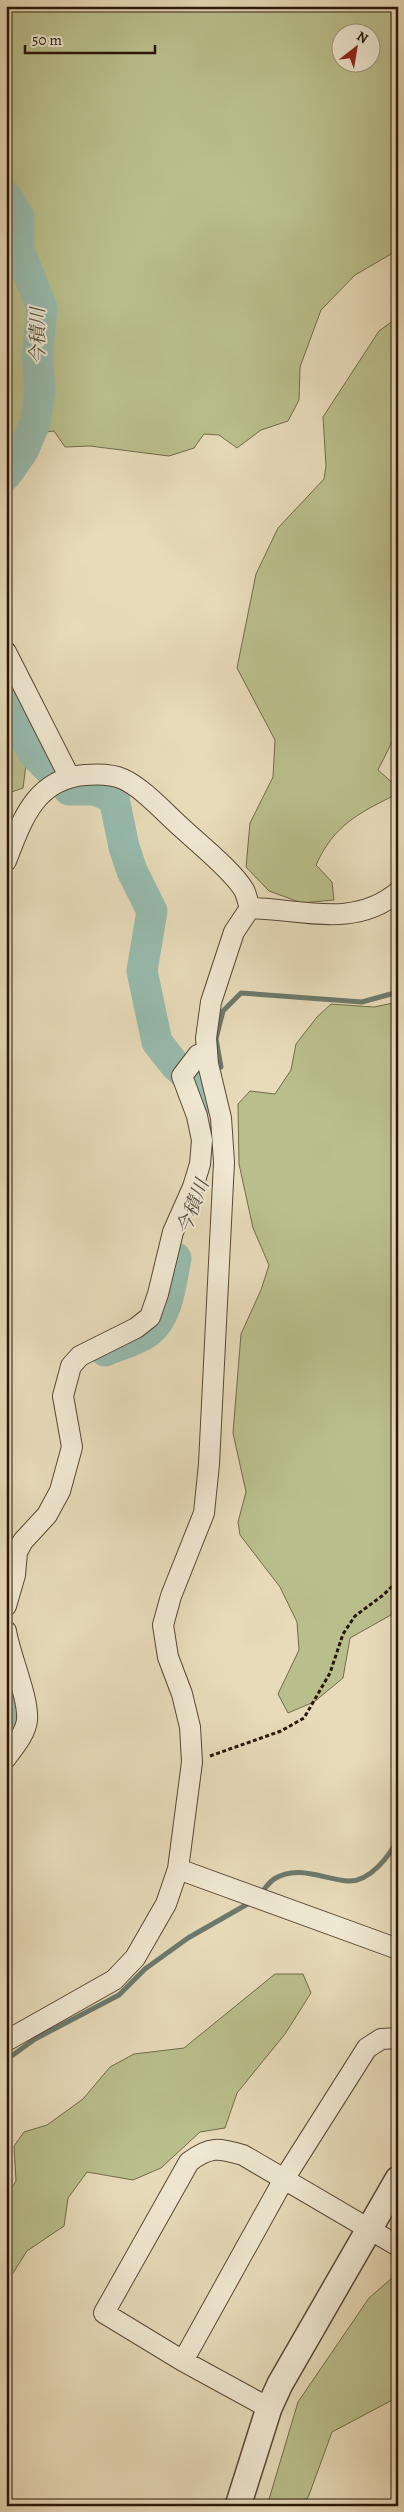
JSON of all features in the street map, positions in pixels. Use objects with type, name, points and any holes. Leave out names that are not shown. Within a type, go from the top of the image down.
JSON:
[{"type":"street","points":[[6,652],[69,776]]},
{"type":"street","points":[[6,861],[19,826],[33,802],[51,785],[69,776],[98,774],[123,779],[146,796],[220,864],[244,890],[250,908]]},
{"type":"street","points":[[250,908],[280,909],[309,915],[344,916],[368,908],[398,892]]},
{"type":"street","points":[[6,2041],[114,1980],[135,1958],[166,1904],[178,1868],[192,1762],[190,1727],[182,1694],[168,1657],[163,1625],[171,1596],[204,1514],[209,1464],[224,1162],[221,1118],[207,1052],[206,1038],[211,1002],[234,932],[250,908]]},
{"type":"street","points":[[6,1606],[15,1575],[17,1552],[23,1541],[47,1515],[60,1491],[69,1456],[71,1438],[63,1396],[65,1379],[71,1366],[80,1356],[143,1323],[150,1317],[158,1294],[173,1232],[193,1187],[200,1164],[202,1140],[197,1116],[182,1076],[198,1055],[207,1052]]},
{"type":"street","points":[[6,1631],[25,1704],[27,1721],[20,1739],[6,1758]]},
{"type":"street","points":[[178,1868],[398,1949]]},
{"type":"street","points":[[183,2361],[284,2179],[367,2048],[382,2039],[398,2038]]},
{"type":"street","points":[[269,2408],[183,2361],[104,2313],[189,2162],[204,2151],[223,2149],[243,2156],[398,2246]]},
{"type":"street","points":[[238,2506],[269,2408],[299,2348],[398,2179]]},
{"type":"path","points":[[192,1762],[282,1731],[304,1718],[330,1673],[343,1634],[355,1616],[382,1596],[398,1581]]},
{"type":"green space","points":[[6,6],[398,6],[398,250],[355,275],[321,310],[300,367],[299,400],[288,421],[261,430],[237,448],[219,435],[204,434],[194,448],[169,456],[90,446],[65,447],[54,431],[30,434],[6,460]]},
{"type":"green space","points":[[398,317],[398,730],[378,770],[394,784],[395,795],[349,822],[339,830],[323,851],[316,865],[332,882],[334,900],[302,903],[269,891],[246,867],[250,823],[273,777],[275,740],[237,668],[256,574],[278,528],[324,479],[326,466],[323,417],[379,331]]},
{"type":"green space","points":[[6,710],[28,749],[23,788],[6,794]]},
{"type":"green space","points":[[398,1002],[398,1611],[350,1638],[343,1678],[314,1702],[288,1713],[278,1694],[299,1650],[297,1622],[280,1587],[240,1535],[238,1522],[246,1492],[233,1433],[241,1334],[261,1290],[269,1265],[253,1228],[239,1164],[238,1104],[250,1091],[275,1094],[291,1070],[296,1044],[317,1017],[331,1004],[374,1007]]},
{"type":"green space","points":[[275,1974],[303,1974],[311,1993],[285,2034],[237,2093],[225,2128],[200,2132],[161,2168],[133,2180],[87,2172],[68,2198],[64,2226],[27,2251],[6,2284],[6,2197],[16,2181],[14,2146],[24,2132],[47,2125],[83,2099],[110,2067],[134,2054],[184,2048]]},
{"type":"green space","points":[[392,2278],[398,2281],[398,2397],[332,2432],[309,2495],[303,2506],[267,2506],[298,2402],[369,2298]]},
{"type":"waterway","name":"今積川","points":[[6,196],[19,217],[19,250],[42,308],[37,355],[40,390],[35,423],[23,451],[6,475]]},
{"type":"waterway","name":"今積川","points":[[6,697],[32,752],[69,790],[95,790],[114,798],[124,847],[132,871],[152,911],[142,971],[157,1042],[175,1065],[194,1082],[201,1100]]},
{"type":"waterway","points":[[214,1068],[221,1067],[216,1039],[223,1011],[241,993],[362,1002],[398,992]]},
{"type":"waterway","points":[[194,1082],[197,1072],[206,1070]]},
{"type":"waterway","name":"今積川","points":[[105,1351],[138,1338],[155,1325],[165,1308],[176,1258]]},
{"type":"waterway","name":"今積川","points":[[6,1738],[16,1706],[8,1665]]},
{"type":"waterway","points":[[261,1893],[274,1879],[292,1873],[310,1874],[347,1881],[363,1878],[378,1867],[390,1853],[398,1838]]},
{"type":"waterway","points":[[6,2060],[35,2039],[119,1995],[145,1969],[188,1938],[251,1902]]}]
